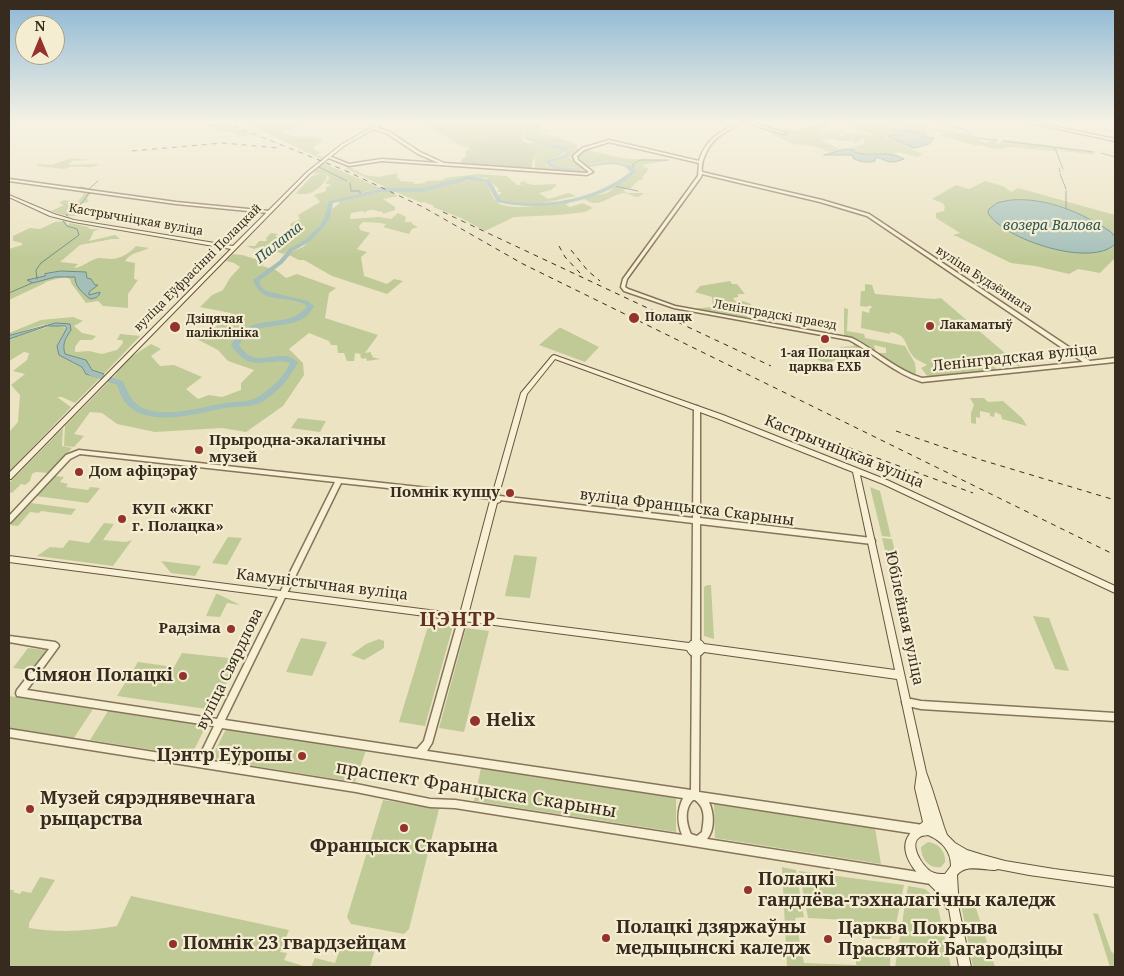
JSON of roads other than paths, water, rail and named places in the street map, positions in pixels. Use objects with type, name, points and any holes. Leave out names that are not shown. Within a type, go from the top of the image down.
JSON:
[{"type":"main road","name":"вуліца Еўфрасінні Полацкай","points":[[9,477],[315,168]]},
{"type":"main road","name":"Кастрычніцкая вуліца","points":[[9,196],[52,215],[74,221],[234,248]]},
{"type":"main road","name":"Кастрычніцкая вуліца","points":[[495,497],[524,393],[554,357],[697,408],[856,470],[992,531],[1115,590]]},
{"type":"main road","name":"Юбілейная вуліца","points":[[856,470],[921,772],[920,788],[928,822],[923,830]]},
{"type":"main road","points":[[463,617],[495,497]]},
{"type":"main road","name":"Камуністычная вуліца","points":[[9,559],[901,674]]},
{"type":"main road","name":"Юбілейная вуліца","points":[[921,772],[930,789],[937,822],[943,837]]},
{"type":"main road","points":[[954,910],[945,892],[933,878],[918,868],[910,851],[912,837],[923,830],[943,837],[951,847],[956,858],[954,910],[965,967]]},
{"type":"main road","points":[[951,847],[968,856],[1008,866]]},
{"type":"main road","points":[[933,878],[954,872],[962,864],[969,862],[1115,882]]},
{"type":"street","points":[[481,168],[556,173],[591,173],[584,168]]},
{"type":"street","points":[[701,168],[701,173]]},
{"type":"street","name":"вуліца Будзённага","points":[[701,173],[821,201],[868,215],[1089,363]]},
{"type":"street","name":"Ленінградскі праезд","points":[[701,173],[684,200],[625,279],[623,287],[634,294],[674,307],[850,339],[917,379]]},
{"type":"street","points":[[9,180],[161,201],[269,212]]},
{"type":"street","name":"Ленінградская вуліца","points":[[917,379],[926,380],[1115,360]]},
{"type":"street","points":[[695,795],[697,408]]},
{"type":"street","name":"вуліца Францыска Скарыны","points":[[9,520],[68,457],[74,453],[84,451],[872,541]]},
{"type":"street","name":"вуліца Свярдлова","points":[[200,763],[338,480]]},
{"type":"street","points":[[418,754],[428,743],[463,617]]},
{"type":"street","name":"праспект Францыска Скарыны","points":[[9,639],[55,646],[20,693],[923,830]]},
{"type":"street","points":[[906,702],[921,705],[1115,717]]},
{"type":"street","name":"праспект Францыска Скарыны","points":[[9,733],[356,788],[430,803],[454,804],[933,878]]},
{"type":"street","points":[[428,743],[432,756]]},
{"type":"street","points":[[695,795],[702,799],[707,806],[707,830],[702,840],[695,841],[686,834],[683,826],[684,802],[688,797],[695,795]]},
{"type":"water","name":"возера Валова","points":[[1011,200],[1037,201],[1076,213],[1111,232],[1115,237],[1115,244],[1104,251],[1088,253],[1049,248],[1029,241],[1011,233],[997,223],[988,213],[989,209],[997,203]]},
{"type":"water","points":[[61,271],[86,272],[87,278],[91,279],[95,285],[98,285],[89,292],[89,295],[100,292],[99,295],[90,299],[78,287],[75,277],[55,277],[33,283],[27,280]]},
{"type":"water","points":[[56,323],[70,324],[71,330],[64,344],[65,354],[86,360],[92,370],[104,374],[100,378],[86,374],[82,367],[59,355],[57,346],[67,328],[65,326],[47,326],[9,339],[9,336]]},
{"type":"waterway","points":[[320,168],[347,181]]},
{"type":"waterway","name":"Палата","points":[[556,168],[581,168]]},
{"type":"waterway","name":"Палата","points":[[92,373],[120,383],[126,398],[136,408],[148,413],[163,415],[179,414],[257,401],[279,384],[294,362],[288,359],[264,361],[248,359],[241,354],[235,345],[241,335],[250,329],[261,325],[296,319],[305,314],[311,306],[306,302],[264,292],[256,280],[281,262],[291,250],[307,241],[322,226],[327,218],[331,202],[382,190],[423,190],[468,178],[488,181],[499,201],[513,204],[550,204],[607,189],[622,181],[633,172],[630,168]]},
{"type":"waterway","points":[[1059,168],[1060,172]]},
{"type":"waterway","points":[[1060,174],[1066,189]]},
{"type":"waterway","points":[[80,187],[89,189],[98,181]]},
{"type":"waterway","points":[[350,183],[351,191],[360,191],[360,195]]},
{"type":"waterway","points":[[614,186],[638,191]]},
{"type":"waterway","points":[[1066,191],[1066,209]]},
{"type":"waterway","points":[[71,210],[82,203],[89,193]]},
{"type":"waterway","points":[[68,216],[66,215],[70,211]]},
{"type":"waterway","points":[[37,279],[36,270],[41,263],[79,235],[77,229],[67,226],[63,221]]},
{"type":"waterway","points":[[9,293],[32,283]]},
{"type":"railway","points":[[338,168],[423,207],[523,264],[1115,555]]},
{"type":"railway","points":[[443,212],[771,366]]},
{"type":"railway","points":[[559,246],[565,257],[580,273]]},
{"type":"railway","points":[[571,250],[588,271],[600,281]]},
{"type":"railway","points":[[792,427],[973,493]]},
{"type":"railway","points":[[896,431],[978,459],[1115,500]]},
{"type":"place","name":"Полацк","points":[[634,318]]},
{"type":"place","name":"Лакаматыў","points":[[930,326]]},
{"type":"place","name":"Дзіцячая паліклініка","points":[[175,327]]},
{"type":"place","name":"1-ая Полацкая царква ЕХБ","points":[[825,339]]},
{"type":"place","name":"Прыродна-экалагічны музей","points":[[199,450]]},
{"type":"place","name":"Дом афіцэраў","points":[[79,472]]},
{"type":"place","name":"Помнік купцу","points":[[510,493]]},
{"type":"place","name":"КУП «ЖКГ г. Полацка»","points":[[122,519]]},
{"type":"place","name":"Радзіма","points":[[231,629]]},
{"type":"place","name":"Сімяон Полацкі","points":[[183,676]]},
{"type":"place","name":"Helix","points":[[475,721]]},
{"type":"place","name":"Цэнтр Еўропы","points":[[302,756]]},
{"type":"place","name":"Музей сярэднявечнага рыцарства","points":[[30,809]]},
{"type":"place","name":"Францыск Скарына","points":[[404,828]]},
{"type":"place","name":"Полацкі гандлёва-тэхналагічны каледж","points":[[748,890]]},
{"type":"place","name":"Полацкі дзяржаўны медыцынскі каледж","points":[[606,938]]},
{"type":"place","name":"Царква Покрыва Прасвятой Багародзіцы","points":[[828,939]]},
{"type":"place","name":"Помнік 23 гвардзейцам","points":[[173,944]]},
{"type":"district","name":"ЦЭНТР","points":[[458,620]]}]
